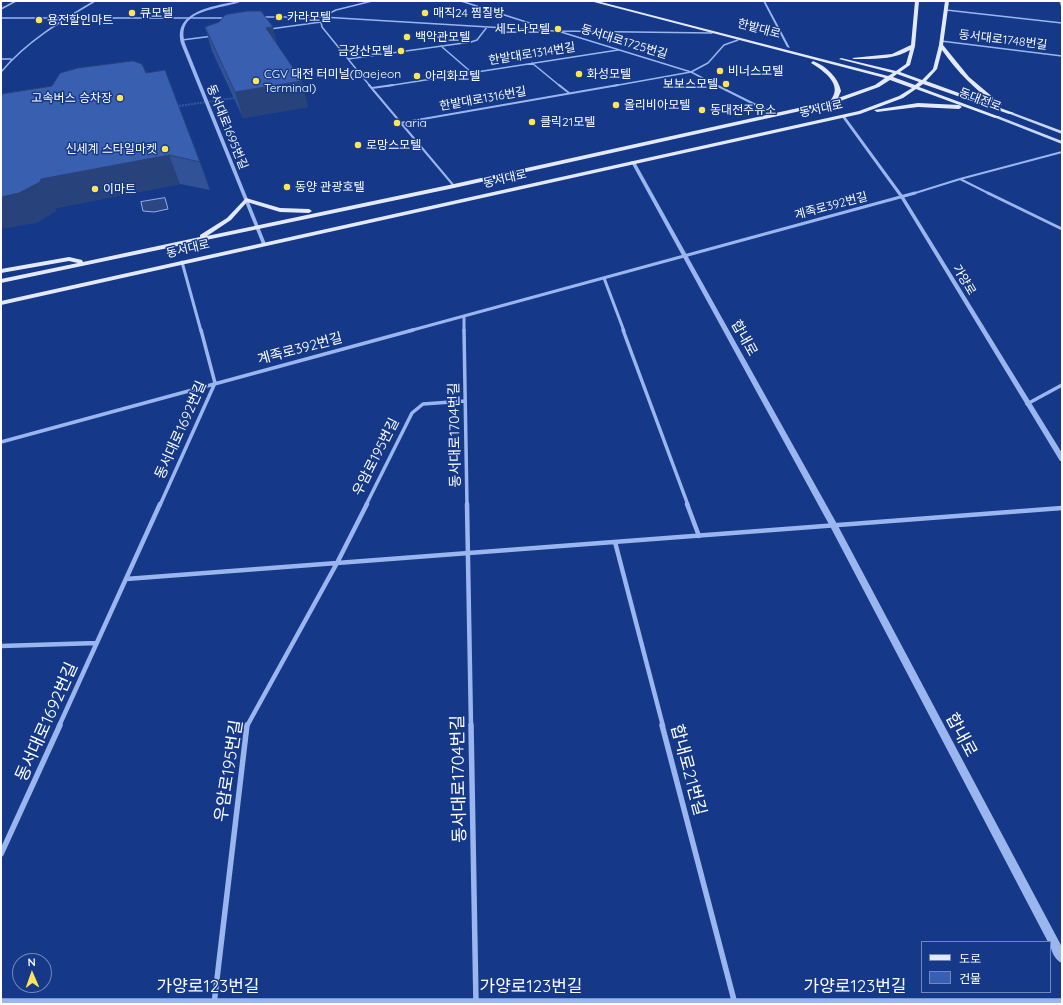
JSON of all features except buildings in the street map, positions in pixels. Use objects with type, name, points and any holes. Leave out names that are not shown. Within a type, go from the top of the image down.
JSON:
[{"type":"main road","name":"한밭대로","points":[[592,1],[796,55],[890,78]]},
{"type":"main road","name":"동서대로","points":[[1,281],[454,186],[832,102],[877,86],[908,65],[913,46],[917,1]]},
{"type":"main road","name":"동서대로","points":[[1,302],[860,112],[901,97],[916,87],[935,69],[941,43],[947,1]]},
{"type":"main road","name":"한밭대로","points":[[676,17],[826,56]]},
{"type":"main road","points":[[941,43],[954,62],[988,97],[1011,113]]},
{"type":"main road","points":[[898,73],[834,58],[885,56],[904,52],[913,46]]},
{"type":"main road","points":[[796,55],[817,65],[834,80],[839,92],[837,97],[832,102]]},
{"type":"main road","name":"동대전로","points":[[898,73],[1011,113],[1062,133]]},
{"type":"main road","name":"동대전로","points":[[890,78],[997,117],[1062,143]]},
{"type":"main road","points":[[860,112],[904,106],[945,105],[964,108],[997,117]]},
{"type":"main road","points":[[187,242],[201,237],[229,219],[246,200],[280,210],[297,212],[340,210]]},
{"type":"main road","points":[[1,271],[69,260],[87,263]]},
{"type":"street","points":[[1,9],[16,1]]},
{"type":"street","points":[[1,72],[11,59],[66,18],[95,1]]},
{"type":"street","points":[[220,35],[182,40],[182,27],[189,18],[201,12],[242,1]]},
{"type":"street","points":[[322,17],[336,10],[372,1]]},
{"type":"street","name":"동서대로1725번길","points":[[461,1],[691,72],[776,115]]},
{"type":"street","points":[[764,1],[789,47]]},
{"type":"street","points":[[1060,1],[1062,6]]},
{"type":"street","points":[[946,10],[1062,23]]},
{"type":"street","points":[[259,17],[322,17],[555,31]]},
{"type":"street","points":[[322,17],[322,27],[400,123],[454,186]]},
{"type":"street","points":[[1,18],[228,18]]},
{"type":"street","points":[[267,29],[321,22]]},
{"type":"street","points":[[348,59],[474,41],[487,27]]},
{"type":"street","name":"한밭대로","points":[[555,31],[712,33]]},
{"type":"street","name":"동서대로1695번길","points":[[182,40],[264,244]]},
{"type":"street","name":"한밭대로1316번길","points":[[400,123],[691,72],[708,63],[724,46],[738,40]]},
{"type":"street","name":"동서대로1748번길","points":[[941,43],[1062,56]]},
{"type":"street","name":"한밭대로1314번길","points":[[441,46],[471,72]]},
{"type":"street","name":"한밭대로1314번길","points":[[372,88],[620,50]]},
{"type":"street","points":[[1,59],[11,59]]},
{"type":"street","name":"한밭대로1316번길","points":[[532,63],[569,93]]},
{"type":"street","name":"가양로","points":[[843,116],[902,197],[1027,404],[1062,459]]},
{"type":"street","name":"계족로392번길","points":[[1,442],[902,197],[960,179],[1062,152]]},
{"type":"street","name":"합내로","points":[[632,162],[834,526],[1062,958]]},
{"type":"street","points":[[960,179],[1062,229]]},
{"type":"street","name":"동서대로1692번길","points":[[1,854],[216,383],[182,262]]},
{"type":"street","points":[[604,278],[700,536]]},
{"type":"street","name":"동서대로1704번길","points":[[464,316],[476,1003]]},
{"type":"street","points":[[1027,404],[1062,385]]},
{"type":"street","name":"우암로195번길","points":[[214,1002],[247,723],[337,563],[412,413],[422,404],[465,401]]},
{"type":"street","points":[[126,579],[1062,508]]},
{"type":"street","name":"합내로21번길","points":[[615,542],[734,1002]]},
{"type":"street","points":[[1,646],[97,643]]},
{"type":"street","name":"가양로123번길","points":[[1,1001],[476,1003],[1062,1001]]},
{"type":"water","points":[[165,198],[168,209],[154,212],[143,211],[141,202]]},
{"type":"tunnel","points":[[179,106],[234,98]]},
{"type":"place","name":"큐모텔","points":[[132,13]]},
{"type":"place","name":"매직24 찜질방","points":[[425,13]]},
{"type":"place","name":"카라모텔","points":[[279,17]]},
{"type":"place","name":"용전할인마트","points":[[39,20]]},
{"type":"place","name":"세도나모텔","points":[[558,29]]},
{"type":"place","name":"백악관모텔","points":[[407,37]]},
{"type":"place","name":"금강산모텔","points":[[401,51]]},
{"type":"place","name":"비너스모텔","points":[[720,71]]},
{"type":"place","name":"화성모텔","points":[[579,74]]},
{"type":"place","name":"아리화모텔","points":[[417,76]]},
{"type":"place","name":"CGV 대전 터미널(Daejeon Terminal)","points":[[256,81]]},
{"type":"place","name":"보보스모텔","points":[[726,84]]},
{"type":"place","name":"고속버스 승차장","points":[[120,98]]},
{"type":"place","name":"올리비아모텔","points":[[616,105]]},
{"type":"place","name":"동대전주유소","points":[[702,110]]},
{"type":"place","name":"클릭21모텔","points":[[532,122]]},
{"type":"place","name":"aria","points":[[397,123]]},
{"type":"place","name":"로망스모텔","points":[[358,145]]},
{"type":"place","name":"신세계 스타일마켓","points":[[165,149]]},
{"type":"place","name":"동양 관광호텔","points":[[287,187]]},
{"type":"place","name":"이마트","points":[[95,189]]}]
